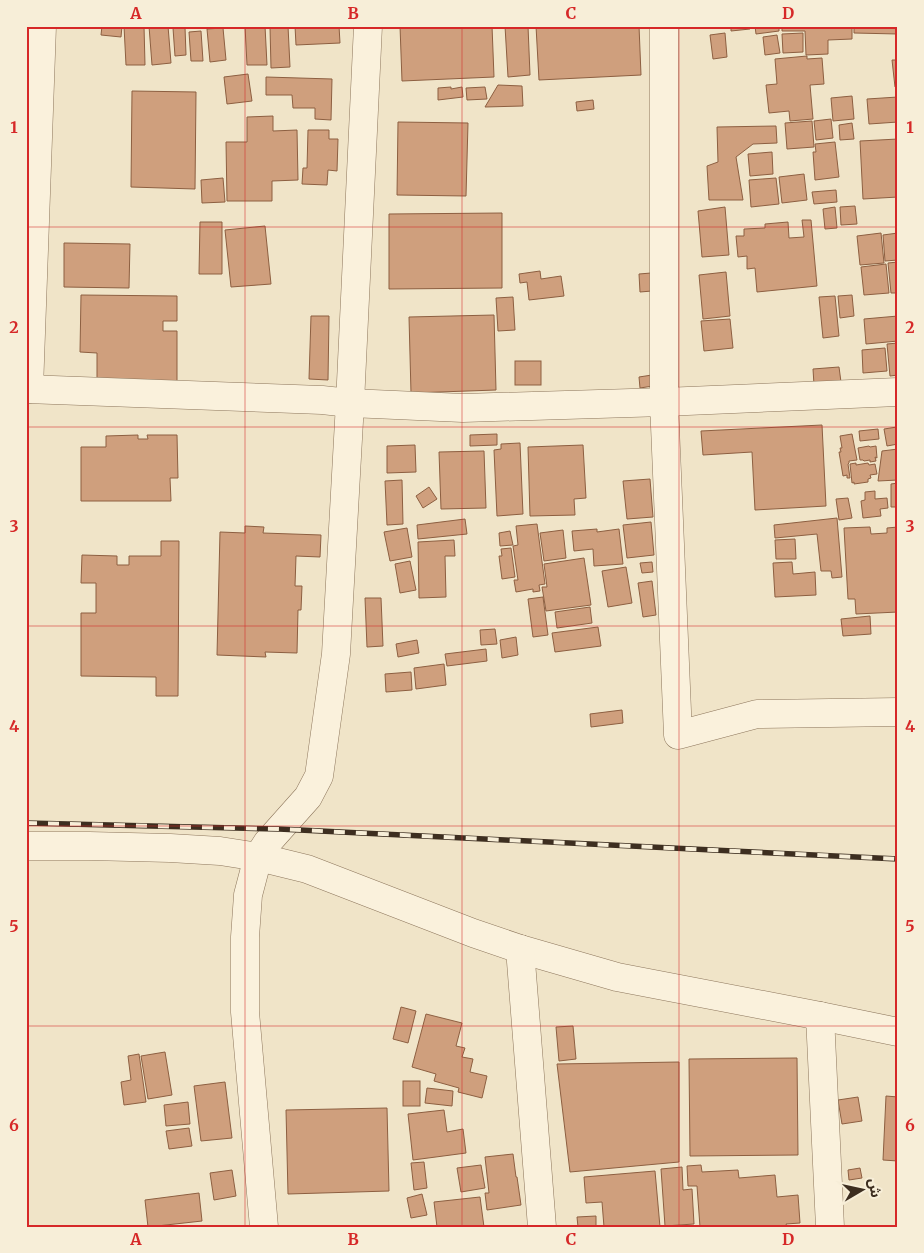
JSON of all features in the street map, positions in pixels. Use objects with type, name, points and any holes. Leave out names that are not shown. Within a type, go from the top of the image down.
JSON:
[{"type":"street","points":[[42,26],[28,389],[322,400],[463,408],[898,392]]},
{"type":"street","points":[[264,1227],[245,1012],[245,937],[248,894],[258,857],[266,843],[308,797],[319,776],[336,654],[368,26]]},
{"type":"street","points":[[664,26],[664,402],[678,735],[757,714],[898,712]]},
{"type":"street","points":[[26,846],[170,848],[220,851],[258,857],[307,869],[472,933],[616,977],[898,1032]]},
{"type":"street","points":[[520,949],[542,1227]]},
{"type":"street","points":[[820,1016],[830,1227]]},
{"type":"building","points":[[102,26],[122,26],[121,37],[101,35]]},
{"type":"building","points":[[124,26],[144,26],[145,65],[126,65]]},
{"type":"building","points":[[149,26],[168,26],[171,63],[152,65]]},
{"type":"building","points":[[245,26],[265,26],[267,65],[247,65]]},
{"type":"building","points":[[288,26],[290,67],[271,68],[270,27]]},
{"type":"building","points":[[295,26],[339,26],[340,43],[296,45]]},
{"type":"building","points":[[400,26],[492,26],[494,77],[402,81]]},
{"type":"building","points":[[505,26],[528,26],[530,75],[508,77]]},
{"type":"building","points":[[536,26],[639,26],[641,75],[539,80]]},
{"type":"building","points":[[731,26],[750,26],[750,29],[731,31]]},
{"type":"building","points":[[755,26],[779,26],[779,31],[756,34]]},
{"type":"building","points":[[782,26],[852,26],[852,39],[828,40],[828,54],[806,55],[805,31],[782,31]]},
{"type":"building","points":[[854,26],[898,26],[898,34],[854,33]]},
{"type":"building","points":[[185,27],[186,55],[175,56],[173,28]]},
{"type":"building","points":[[223,28],[226,60],[210,62],[207,29]]},
{"type":"building","points":[[201,31],[203,61],[191,61],[189,32]]},
{"type":"building","points":[[725,33],[727,57],[713,59],[710,35]]},
{"type":"building","points":[[803,33],[803,52],[783,53],[782,34]]},
{"type":"building","points":[[777,35],[780,53],[765,55],[763,37]]},
{"type":"building","points":[[807,56],[807,59],[822,58],[824,84],[810,85],[813,119],[790,121],[789,111],[769,113],[766,85],[777,84],[775,59]]},
{"type":"building","points":[[892,60],[898,60],[898,87],[895,87]]},
{"type":"building","points":[[248,74],[252,101],[227,104],[224,77]]},
{"type":"building","points":[[266,77],[332,79],[331,120],[315,119],[315,108],[293,108],[292,95],[266,95]]},
{"type":"building","points":[[498,85],[522,86],[523,106],[485,107]]},
{"type":"building","points":[[451,87],[451,89],[462,87],[463,97],[438,100],[438,88]]},
{"type":"building","points":[[485,87],[487,99],[467,100],[466,88]]},
{"type":"building","points":[[132,91],[196,92],[195,189],[131,187]]},
{"type":"building","points":[[852,96],[854,119],[833,121],[831,98]]},
{"type":"building","points":[[898,97],[898,122],[869,124],[867,99]]},
{"type":"building","points":[[593,100],[594,109],[577,111],[576,102]]},
{"type":"building","points":[[273,116],[273,131],[297,130],[298,180],[272,181],[272,201],[227,201],[226,142],[247,142],[247,117]]},
{"type":"building","points":[[831,119],[833,138],[816,140],[814,121]]},
{"type":"building","points":[[812,121],[814,147],[787,149],[785,123]]},
{"type":"building","points":[[398,122],[468,123],[466,196],[397,195]]},
{"type":"building","points":[[852,123],[854,139],[840,140],[839,125]]},
{"type":"building","points":[[776,126],[777,143],[753,144],[736,157],[743,200],[709,200],[707,166],[718,162],[717,127]]},
{"type":"building","points":[[308,130],[329,130],[329,139],[338,139],[337,171],[328,170],[327,185],[302,184],[303,168],[307,168]]},
{"type":"building","points":[[898,139],[898,197],[863,199],[860,141]]},
{"type":"building","points":[[835,142],[839,177],[815,180],[813,152],[816,152],[815,144]]},
{"type":"building","points":[[772,152],[773,174],[750,176],[748,154]]},
{"type":"building","points":[[804,174],[807,200],[782,203],[779,177]]},
{"type":"building","points":[[223,178],[225,202],[202,203],[201,180]]},
{"type":"building","points":[[776,178],[779,204],[751,207],[749,180]]},
{"type":"building","points":[[836,190],[837,202],[814,204],[812,192]]},
{"type":"building","points":[[855,206],[857,224],[841,225],[840,207]]},
{"type":"building","points":[[725,207],[729,255],[702,257],[698,211]]},
{"type":"building","points":[[835,207],[837,228],[825,229],[823,209]]},
{"type":"building","points":[[502,213],[502,288],[389,289],[389,214]]},
{"type":"building","points":[[802,220],[811,220],[817,286],[757,292],[755,268],[747,269],[747,256],[738,257],[736,236],[744,236],[744,229],[765,228],[765,224],[788,222],[789,238],[804,237]]},
{"type":"building","points":[[200,222],[222,222],[222,274],[199,274]]},
{"type":"building","points":[[265,226],[271,284],[231,287],[225,230]]},
{"type":"building","points":[[881,233],[884,263],[860,265],[857,236]]},
{"type":"building","points":[[898,233],[898,260],[885,261],[883,235]]},
{"type":"building","points":[[64,243],[130,244],[129,288],[64,287]]},
{"type":"building","points":[[898,262],[898,293],[891,293],[888,263]]},
{"type":"building","points":[[886,264],[889,293],[864,295],[861,267]]},
{"type":"building","points":[[540,271],[541,279],[561,276],[564,296],[529,300],[527,282],[520,283],[519,274]]},
{"type":"building","points":[[726,272],[730,316],[703,319],[699,275]]},
{"type":"building","points":[[651,273],[652,291],[640,292],[639,274]]},
{"type":"building","points":[[81,295],[177,296],[177,321],[163,321],[163,331],[177,331],[177,382],[97,380],[97,353],[80,352]]},
{"type":"building","points":[[852,295],[854,316],[840,318],[838,296]]},
{"type":"building","points":[[835,296],[839,336],[823,338],[819,297]]},
{"type":"building","points":[[513,297],[515,330],[498,331],[496,298]]},
{"type":"building","points":[[494,315],[496,390],[411,393],[409,317]]},
{"type":"building","points":[[311,316],[329,316],[328,380],[309,379]]},
{"type":"building","points":[[898,316],[898,341],[866,344],[864,319]]},
{"type":"building","points":[[730,319],[733,348],[704,351],[701,321]]},
{"type":"building","points":[[898,343],[898,375],[890,376],[887,344]]},
{"type":"building","points":[[885,348],[887,371],[863,373],[862,350]]},
{"type":"building","points":[[515,361],[541,361],[541,385],[515,385]]},
{"type":"building","points":[[839,367],[841,382],[814,385],[813,369]]},
{"type":"building","points":[[652,375],[653,386],[640,388],[639,377]]},
{"type":"building","points":[[822,425],[826,506],[755,510],[752,452],[703,455],[701,431]]},
{"type":"building","points":[[897,427],[898,444],[887,446],[884,429]]},
{"type":"building","points":[[878,429],[879,439],[860,441],[859,431]]},
{"type":"building","points":[[497,434],[497,445],[470,446],[470,435]]},
{"type":"building","points":[[852,434],[857,460],[849,461],[850,478],[847,478],[847,475],[843,476],[839,452],[841,452],[840,448],[842,448],[840,436]]},
{"type":"building","points":[[138,435],[138,439],[148,439],[147,435],[177,435],[178,478],[170,478],[171,501],[81,501],[81,447],[106,447],[106,436]]},
{"type":"building","points":[[520,443],[523,514],[497,516],[494,450],[501,449],[501,444]]},
{"type":"building","points":[[415,445],[416,472],[387,473],[387,446]]},
{"type":"building","points":[[583,445],[586,498],[574,499],[575,515],[530,516],[528,447]]},
{"type":"building","points":[[876,446],[876,461],[860,460],[858,448]]},
{"type":"building","points":[[898,449],[898,480],[878,481],[882,451]]},
{"type":"building","points":[[484,451],[486,508],[441,509],[439,452]]},
{"type":"building","points":[[856,463],[856,465],[875,464],[877,474],[870,475],[871,478],[868,479],[868,482],[852,483],[850,464]]},
{"type":"building","points":[[650,479],[653,517],[627,519],[623,481]]},
{"type":"building","points":[[402,480],[403,524],[387,525],[385,481]]},
{"type":"building","points":[[898,483],[898,507],[891,507],[891,484]]},
{"type":"building","points":[[429,487],[437,499],[423,508],[416,496]]},
{"type":"building","points":[[875,491],[875,499],[887,498],[888,508],[880,509],[881,516],[863,518],[861,501],[865,500],[865,492]]},
{"type":"building","points":[[848,498],[852,518],[839,520],[836,499]]},
{"type":"building","points":[[837,518],[842,577],[832,578],[831,571],[821,571],[817,534],[775,538],[774,525]]},
{"type":"building","points":[[465,519],[467,534],[418,539],[417,525]]},
{"type":"building","points":[[651,522],[654,555],[627,558],[623,525]]},
{"type":"building","points":[[537,524],[545,584],[539,585],[540,591],[533,592],[533,589],[516,592],[514,580],[518,580],[513,546],[518,545],[516,526]]},
{"type":"building","points":[[245,526],[264,527],[263,533],[321,535],[320,557],[296,556],[295,586],[302,586],[301,610],[298,610],[297,653],[265,652],[266,657],[217,655],[220,532],[245,533]]},
{"type":"building","points":[[870,527],[871,534],[887,533],[887,528],[898,527],[898,612],[856,614],[855,599],[848,599],[844,528]]},
{"type":"building","points":[[407,528],[412,557],[390,561],[384,532]]},
{"type":"building","points":[[597,529],[597,532],[619,529],[623,564],[594,566],[593,549],[574,551],[572,531]]},
{"type":"building","points":[[563,530],[566,558],[544,561],[540,533]]},
{"type":"building","points":[[510,531],[513,545],[500,546],[499,533]]},
{"type":"building","points":[[795,539],[796,559],[776,559],[775,540]]},
{"type":"building","points":[[454,540],[455,556],[445,556],[446,597],[419,598],[418,542]]},
{"type":"building","points":[[161,541],[179,541],[178,696],[156,696],[156,677],[81,676],[81,613],[96,613],[96,583],[81,583],[82,555],[117,556],[117,565],[129,565],[129,556],[161,556]]},
{"type":"building","points":[[511,548],[515,577],[502,579],[499,556],[502,556],[501,549]]},
{"type":"building","points":[[584,558],[591,605],[546,611],[542,587],[547,587],[544,564]]},
{"type":"building","points":[[410,561],[416,590],[400,593],[395,564]]},
{"type":"building","points":[[652,562],[653,572],[642,573],[640,563]]},
{"type":"building","points":[[792,562],[793,574],[815,572],[816,595],[775,597],[773,563]]},
{"type":"building","points":[[626,567],[632,603],[608,607],[602,571]]},
{"type":"building","points":[[652,581],[656,615],[643,617],[638,583]]},
{"type":"building","points":[[543,597],[548,635],[533,637],[528,599]]},
{"type":"building","points":[[365,598],[381,598],[383,646],[367,647]]},
{"type":"building","points":[[590,607],[592,623],[557,628],[555,612]]},
{"type":"building","points":[[870,616],[871,634],[843,636],[841,619]]},
{"type":"building","points":[[598,627],[601,646],[555,652],[552,633]]},
{"type":"building","points":[[495,629],[497,644],[481,645],[480,630]]},
{"type":"building","points":[[516,637],[518,655],[502,658],[500,640]]},
{"type":"building","points":[[417,640],[419,653],[398,657],[396,644]]},
{"type":"building","points":[[486,649],[487,661],[447,666],[445,654]]},
{"type":"building","points":[[444,664],[446,685],[416,689],[414,668]]},
{"type":"building","points":[[411,672],[412,690],[386,692],[385,674]]},
{"type":"building","points":[[622,710],[623,723],[591,727],[590,714]]},
{"type":"building","points":[[401,1007],[416,1011],[408,1043],[393,1039]]},
{"type":"building","points":[[426,1014],[462,1023],[456,1046],[465,1048],[462,1057],[473,1059],[470,1072],[487,1076],[482,1098],[458,1092],[459,1088],[434,1081],[436,1074],[412,1067]]},
{"type":"building","points":[[573,1026],[576,1059],[559,1061],[556,1027]]},
{"type":"building","points":[[165,1052],[172,1095],[148,1099],[141,1056]]},
{"type":"building","points":[[139,1054],[146,1102],[124,1105],[121,1082],[131,1080],[128,1056]]},
{"type":"building","points":[[797,1058],[798,1155],[690,1156],[689,1059]]},
{"type":"building","points":[[679,1062],[679,1162],[570,1172],[557,1064]]},
{"type":"building","points":[[403,1081],[420,1081],[420,1106],[403,1106]]},
{"type":"building","points":[[225,1082],[232,1138],[201,1141],[194,1086]]},
{"type":"building","points":[[427,1088],[453,1091],[452,1106],[425,1103]]},
{"type":"building","points":[[886,1096],[898,1097],[898,1161],[883,1160]]},
{"type":"building","points":[[858,1097],[862,1121],[842,1124],[838,1100]]},
{"type":"building","points":[[188,1102],[190,1124],[166,1126],[164,1105]]},
{"type":"building","points":[[387,1108],[389,1191],[288,1194],[286,1110]]},
{"type":"building","points":[[444,1110],[447,1132],[463,1129],[466,1153],[413,1160],[408,1114]]},
{"type":"building","points":[[189,1128],[192,1146],[169,1149],[166,1131]]},
{"type":"building","points":[[513,1154],[521,1205],[487,1210],[485,1193],[489,1193],[485,1157]]},
{"type":"building","points":[[424,1162],[427,1188],[414,1190],[411,1163]]},
{"type":"building","points":[[481,1165],[485,1188],[461,1192],[457,1168]]},
{"type":"building","points":[[701,1165],[702,1172],[738,1170],[739,1178],[775,1175],[777,1197],[798,1195],[800,1223],[786,1224],[787,1227],[700,1227],[697,1186],[688,1186],[687,1166]]},
{"type":"building","points":[[682,1167],[683,1190],[692,1189],[694,1224],[665,1226],[661,1169]]},
{"type":"building","points":[[860,1168],[862,1178],[849,1180],[848,1170]]},
{"type":"building","points":[[232,1170],[236,1196],[214,1200],[210,1173]]},
{"type":"building","points":[[655,1171],[660,1227],[604,1227],[602,1202],[586,1203],[584,1177]]},
{"type":"building","points":[[199,1193],[202,1221],[148,1227],[145,1200]]},
{"type":"building","points":[[422,1194],[427,1215],[411,1218],[407,1198]]},
{"type":"building","points":[[480,1197],[484,1227],[437,1227],[434,1202]]},
{"type":"building","points":[[596,1216],[596,1227],[578,1227],[577,1217]]},
{"type":"railway","points":[[26,823],[279,829],[898,859]]}]
